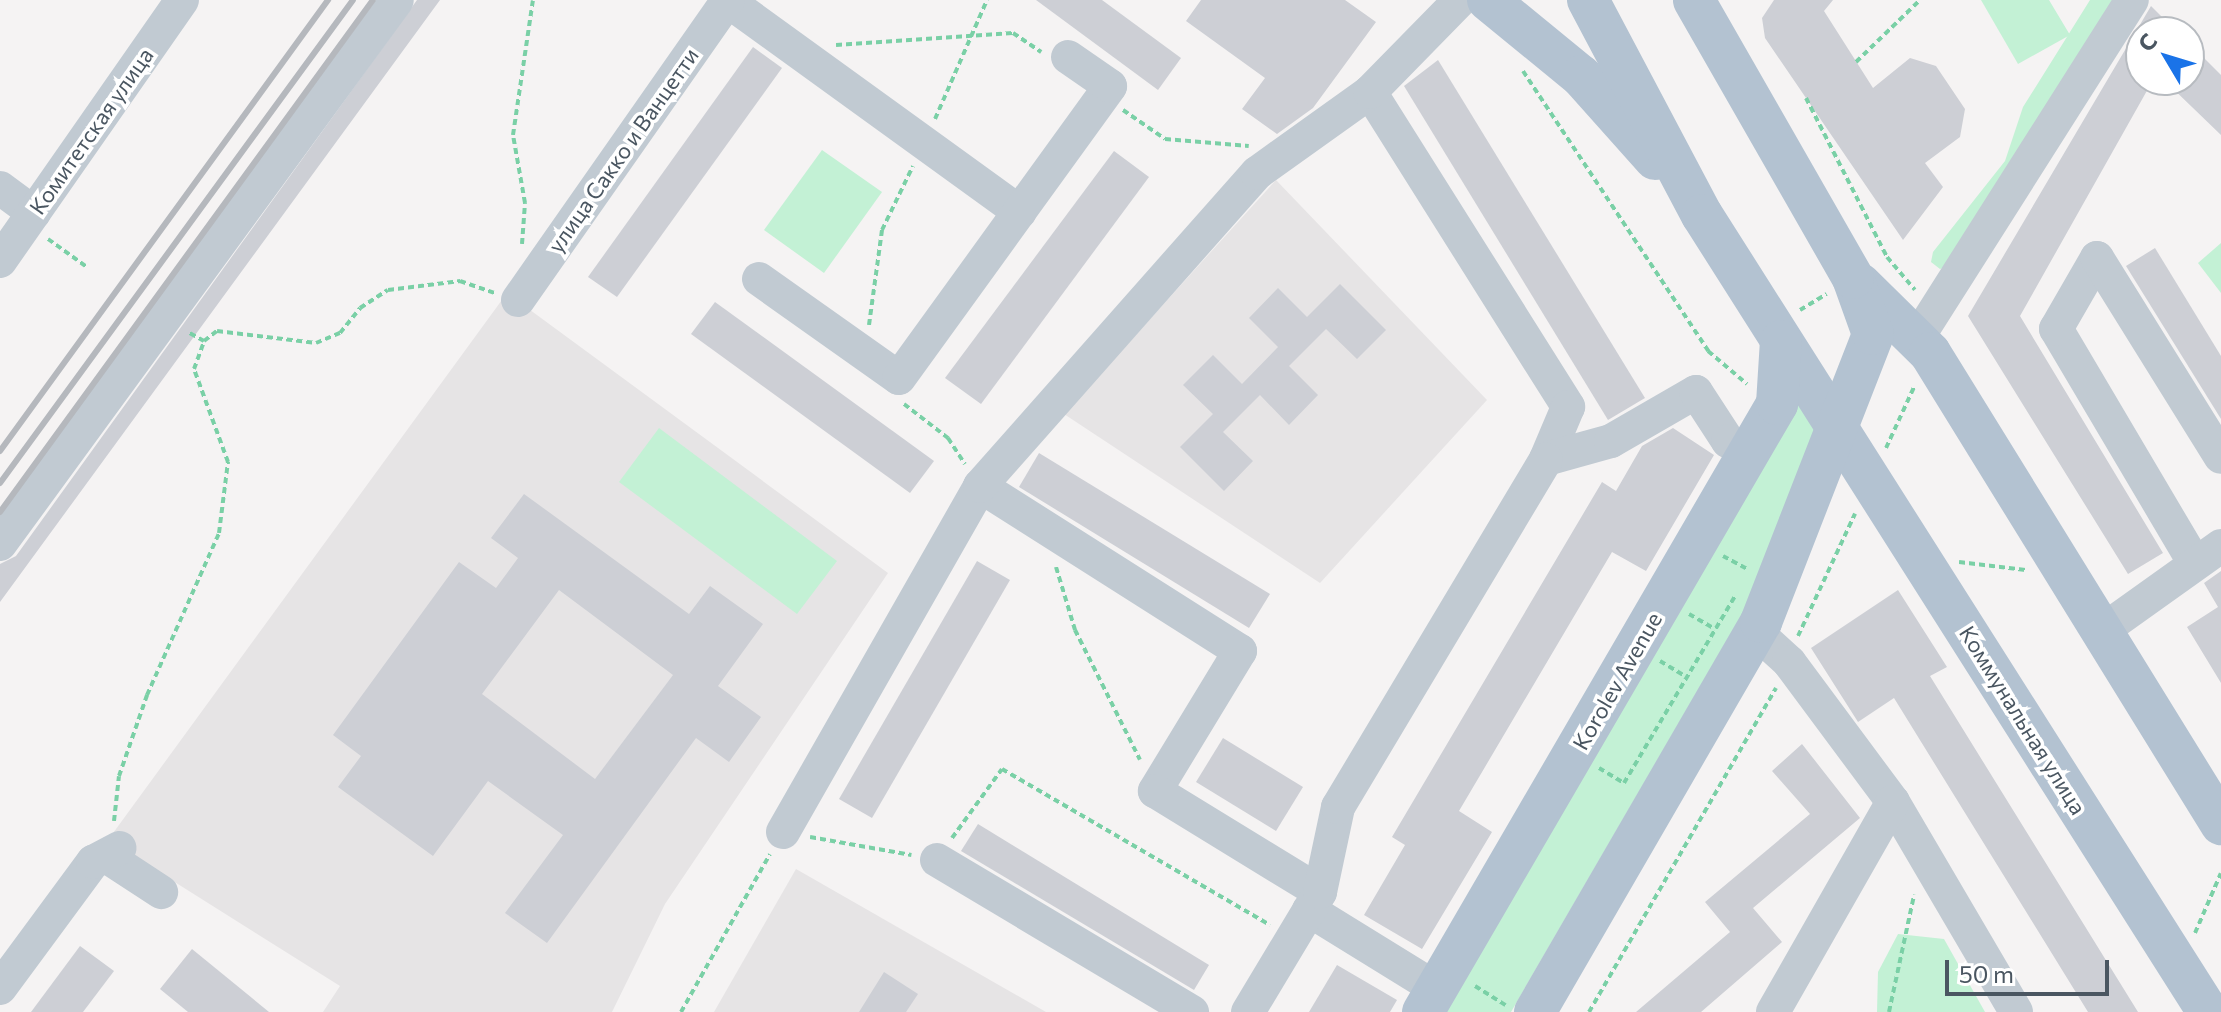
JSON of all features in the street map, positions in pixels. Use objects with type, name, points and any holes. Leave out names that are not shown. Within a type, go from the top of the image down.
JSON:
[{"type":"main road","points":[[1488,0],[1616,111],[1702,215]]},
{"type":"main road","points":[[1588,0],[1630,71],[1702,215]]},
{"type":"main road","points":[[1604,0],[1630,71]]},
{"type":"main road","points":[[1695,6],[1918,337],[2073,575],[2221,824]]},
{"type":"main road","name":"Коммунальная улица","points":[[1702,215],[1781,341],[1841,426],[2208,1012]]},
{"type":"main road","points":[[1535,1012],[1841,426],[1873,334],[1870,267]]},
{"type":"main road","name":"Korolev Avenue","points":[[1430,1000],[1750,453],[1782,389],[1781,341]]},
{"type":"street","name":"Комитетская улица","points":[[0,261],[35,222],[182,0]]},
{"type":"street","points":[[0,544],[397,0]]},
{"type":"street","points":[[783,832],[980,486],[1257,173],[1370,92],[1460,0]]},
{"type":"street","points":[[1918,337],[2132,0]]},
{"type":"street","points":[[728,1],[1020,212]]},
{"type":"street","name":"улица Сакко и Ванцетти","points":[[518,300],[728,1]]},
{"type":"street","points":[[759,279],[899,378],[1110,86],[1060,59]]},
{"type":"street","points":[[1248,1012],[1315,901],[1338,807],[1546,459],[1568,407],[1370,92]]},
{"type":"street","points":[[0,188],[35,222]]},
{"type":"street","points":[[2106,628],[2208,554],[2056,329],[2097,258],[2221,457]]},
{"type":"street","points":[[1546,459],[1611,441],[1696,392],[1728,441],[1750,453]]},
{"type":"street","points":[[980,486],[1240,651],[1155,791],[1315,901],[1430,1000]]},
{"type":"street","points":[[1736,631],[1789,662],[1893,802],[2016,1012]]},
{"type":"street","points":[[1773,1012],[1893,802]]},
{"type":"street","points":[[0,988],[93,862],[112,852],[161,892]]},
{"type":"street","points":[[937,860],[1192,1012]]},
{"type":"path","points":[[112,852],[119,776],[219,533],[228,462],[194,369],[204,341],[217,331],[316,343],[340,333],[360,308],[388,290],[436,283],[460,281],[518,300],[525,203],[513,135],[533,0]]},
{"type":"path","points":[[873,360],[867,306],[882,230],[975,36],[987,0]]},
{"type":"path","points":[[1856,62],[1920,0]]},
{"type":"path","points":[[827,38],[838,46],[1013,33],[1060,59]]},
{"type":"path","points":[[1517,62],[1708,351],[1756,392]]},
{"type":"path","points":[[1103,96],[1165,139],[1287,149]]},
{"type":"path","points":[[35,222],[87,267]]},
{"type":"path","points":[[1781,341],[1796,312],[1870,267]]},
{"type":"path","points":[[168,316],[204,341]]},
{"type":"path","points":[[900,401],[948,438],[980,486]]},
{"type":"path","points":[[1044,526],[1075,630],[1155,791]]},
{"type":"path","points":[[1698,542],[1750,571],[1745,579]]},
{"type":"path","points":[[1919,555],[2073,575]]},
{"type":"path","points":[[1599,769],[1624,783],[1687,677],[1736,631],[1740,588]]},
{"type":"path","points":[[1683,611],[1736,631]]},
{"type":"path","points":[[1655,657],[1687,677]]},
{"type":"path","points":[[681,1012],[783,832],[937,860],[1002,769],[1292,938]]},
{"type":"path","points":[[1889,1012],[1893,970],[1915,913],[1914,886]]},
{"type":"shaded area","points":[[1276,180],[1487,400],[1320,583],[1064,414]]},
{"type":"shaded area","points":[[507,293],[888,573],[665,904],[612,1012],[323,1012],[340,986],[108,840]]},
{"type":"shaded area","points":[[796,869],[1046,1012],[714,1012]]},
{"type":"green space","points":[[1981,0],[2049,0],[2070,35],[2018,64]]},
{"type":"green space","points":[[2090,0],[2124,0],[1960,261],[1940,269],[1931,262],[1933,252],[2005,161],[2023,107]]},
{"type":"green space","points":[[822,150],[882,192],[824,273],[764,230]]},
{"type":"green space","points":[[2221,243],[2221,293],[2198,263]]},
{"type":"green space","points":[[1799,398],[1819,430],[1748,604],[1511,1012],[1433,1012]]},
{"type":"green space","points":[[659,428],[837,561],[797,614],[619,482]]},
{"type":"green space","points":[[1898,934],[1944,939],[1985,1012],[1877,1012],[1878,972]]},
{"type":"building","points":[[417,0],[440,0],[0,602],[0,564],[16,556]]},
{"type":"building","points":[[1036,0],[1102,0],[1181,58],[1158,90]]},
{"type":"building","points":[[1201,0],[1345,0],[1376,22],[1313,108],[1277,134],[1242,109],[1265,78],[1186,21]]},
{"type":"building","points":[[1774,0],[1833,0],[1824,11],[1873,88],[1910,58],[1936,66],[1965,109],[1960,137],[1925,163],[1943,187],[1903,240],[1765,38],[1762,18]]},
{"type":"building","points":[[2151,6],[2161,16],[2145,16]]},
{"type":"building","points":[[753,47],[782,68],[617,297],[588,277]]},
{"type":"building","points":[[2125,50],[2125,96],[2144,96],[2020,316],[2163,553],[2128,574],[1968,316]]},
{"type":"building","points":[[2205,59],[2221,75],[2221,135],[2181,96],[2205,96]]},
{"type":"building","points":[[1438,60],[1645,398],[1608,420],[1404,86]]},
{"type":"building","points":[[1114,151],[1149,177],[981,404],[945,378]]},
{"type":"building","points":[[2155,248],[2221,356],[2221,419],[2126,266]]},
{"type":"building","points":[[1340,284],[1386,330],[1357,359],[1326,329],[1289,366],[1318,395],[1289,425],[1260,395],[1223,432],[1253,461],[1224,491],[1180,447],[1213,414],[1183,385],[1213,355],[1242,384],[1278,347],[1249,318],[1278,288],[1307,317]]},
{"type":"building","points":[[715,302],[934,461],[910,493],[691,334]]},
{"type":"building","points":[[1673,428],[1714,455],[1646,571],[1612,552],[1459,811],[1492,832],[1422,949],[1364,915],[1405,845],[1392,837],[1602,482],[1616,491],[1642,446]]},
{"type":"building","points":[[1039,453],[1270,594],[1249,628],[1019,487]]},
{"type":"building","points":[[524,494],[689,614],[710,586],[763,624],[718,686],[761,717],[729,762],[696,738],[547,943],[505,913],[563,835],[488,781],[433,856],[338,787],[361,756],[333,735],[459,562],[496,588],[518,558],[491,538]],"holes":[[[559,590],[673,675],[595,779],[482,694]]]},
{"type":"building","points":[[977,561],[1010,580],[872,818],[839,799]]},
{"type":"building","points":[[2221,571],[2221,683],[2187,627],[2218,607],[2204,583]]},
{"type":"building","points":[[1898,590],[1947,667],[1930,676],[2138,1012],[2088,1012],[1894,698],[1858,722],[1811,648]]},
{"type":"building","points":[[1223,738],[1303,787],[1276,831],[1196,782]]},
{"type":"building","points":[[1802,744],[1860,818],[1753,908],[1782,942],[1701,1012],[1636,1012],[1730,932],[1705,902],[1810,814],[1772,771]]},
{"type":"building","points":[[978,824],[1209,965],[1194,990],[961,851]]},
{"type":"building","points":[[80,946],[114,971],[83,1012],[31,1012]]},
{"type":"building","points":[[192,949],[269,1012],[188,1012],[160,989]]},
{"type":"building","points":[[1337,965],[1397,1000],[1390,1012],[1309,1012]]},
{"type":"building","points":[[884,972],[918,994],[906,1012],[859,1012]]},
{"type":"railway","points":[[0,451],[328,0]]},
{"type":"railway","points":[[0,483],[353,0]]},
{"type":"railway","points":[[0,512],[373,0]]}]
